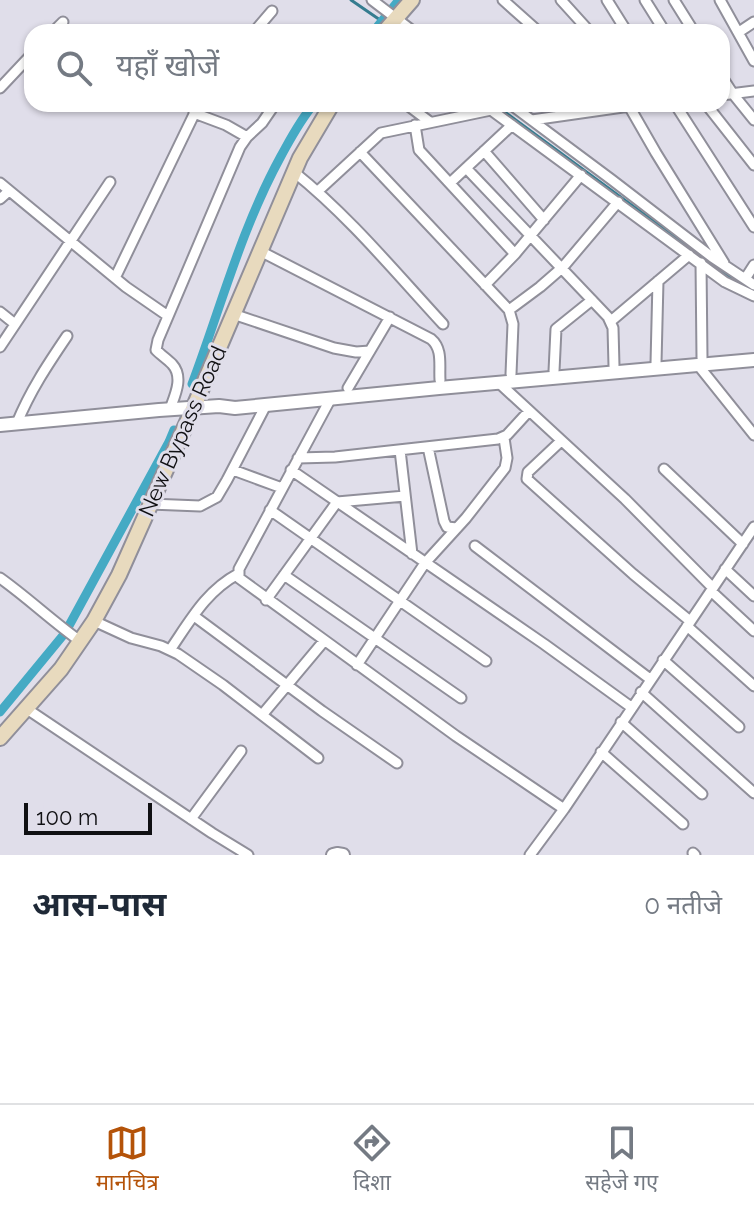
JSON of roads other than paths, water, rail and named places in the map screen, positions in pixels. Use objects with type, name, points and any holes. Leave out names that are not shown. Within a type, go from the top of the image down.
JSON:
[{"type":"main road","points":[[386,24],[389,13],[412,0]]},
{"type":"main road","name":"New Bypass Road","points":[[0,738],[61,669],[72,635],[94,621],[119,575],[300,158],[327,112]]},
{"type":"street","points":[[372,0],[403,24]]},
{"type":"street","points":[[503,0],[530,24]]},
{"type":"street","points":[[561,0],[583,24]]},
{"type":"street","points":[[607,0],[622,24]]},
{"type":"street","points":[[645,0],[660,24]]},
{"type":"street","points":[[674,0],[689,24]]},
{"type":"street","points":[[721,0],[754,61]]},
{"type":"street","points":[[261,24],[272,11]]},
{"type":"street","points":[[739,32],[754,22]]},
{"type":"street","points":[[0,88],[24,62]]},
{"type":"street","points":[[730,94],[754,91]]},
{"type":"street","points":[[730,97],[754,120]]},
{"type":"street","points":[[115,278],[196,112]]},
{"type":"street","points":[[202,112],[247,137]]},
{"type":"street","points":[[170,409],[178,385],[177,374],[172,364],[156,350],[158,340],[240,147],[270,112]]},
{"type":"street","points":[[417,112],[430,122]]},
{"type":"street","points":[[318,191],[381,133],[468,112]]},
{"type":"street","points":[[494,112],[725,282],[754,296]]},
{"type":"street","points":[[521,112],[749,282],[754,265]]},
{"type":"street","points":[[562,112],[565,115]]},
{"type":"street","points":[[532,120],[584,112]]},
{"type":"street","points":[[626,112],[725,266]]},
{"type":"street","points":[[680,112],[754,227]]},
{"type":"street","points":[[712,112],[754,165]]},
{"type":"street","points":[[415,125],[419,150],[515,254]]},
{"type":"street","points":[[450,183],[512,125]]},
{"type":"street","points":[[484,151],[544,220]]},
{"type":"street","points":[[360,152],[509,310],[513,324],[511,374]]},
{"type":"street","points":[[466,168],[611,321],[614,366]]},
{"type":"street","points":[[294,172],[318,191],[443,324]]},
{"type":"street","points":[[485,285],[581,175]]},
{"type":"street","points":[[0,347],[110,182]]},
{"type":"street","points":[[0,183],[115,278],[168,316]]},
{"type":"street","points":[[0,199],[9,191]]},
{"type":"street","points":[[509,310],[563,267],[618,202]]},
{"type":"street","points":[[260,251],[431,339],[439,349],[440,380]]},
{"type":"street","points":[[611,321],[689,255]]},
{"type":"street","points":[[701,263],[700,362],[754,435]]},
{"type":"street","points":[[656,363],[658,281]]},
{"type":"street","points":[[554,371],[556,329],[592,300]]},
{"type":"street","points":[[0,312],[15,324]]},
{"type":"street","points":[[233,314],[334,348],[370,351]]},
{"type":"street","points":[[348,388],[390,317]]},
{"type":"street","points":[[17,423],[39,377],[67,336]]},
{"type":"street","points":[[219,406],[266,405],[700,362],[754,353]]},
{"type":"street","points":[[0,425],[193,409],[233,401],[440,380],[656,363],[754,360]]},
{"type":"street","points":[[498,382],[625,499],[754,631]]},
{"type":"street","points":[[170,650],[216,587],[238,574],[331,398]]},
{"type":"street","points":[[150,504],[206,504],[221,491],[266,405]]},
{"type":"street","points":[[298,458],[335,457],[504,438],[529,411]]},
{"type":"street","points":[[357,665],[425,563],[505,468],[504,438]]},
{"type":"street","points":[[561,441],[528,472],[527,479],[754,686]]},
{"type":"street","points":[[428,447],[444,521],[447,527],[457,528]]},
{"type":"street","points":[[400,450],[412,554]]},
{"type":"street","points":[[664,469],[743,544]]},
{"type":"street","points":[[233,470],[282,488]]},
{"type":"street","points":[[291,470],[631,707]]},
{"type":"street","points":[[337,502],[405,496]]},
{"type":"street","points":[[266,600],[337,502]]},
{"type":"street","points":[[270,510],[486,661]]},
{"type":"street","points":[[530,855],[754,527]]},
{"type":"street","points":[[475,546],[650,679]]},
{"type":"street","points":[[725,569],[754,596]]},
{"type":"street","points":[[238,574],[242,582],[266,600],[564,809]]},
{"type":"street","points":[[284,575],[461,698]]},
{"type":"street","points":[[0,578],[72,635]]},
{"type":"street","points":[[194,616],[397,763]]},
{"type":"street","points":[[94,621],[131,638],[170,650],[190,661],[318,758]]},
{"type":"street","points":[[262,715],[324,641]]},
{"type":"street","points":[[663,660],[739,727]]},
{"type":"street","points":[[641,692],[754,793]]},
{"type":"street","points":[[27,709],[248,855]]},
{"type":"street","points":[[621,722],[702,794]]},
{"type":"street","points":[[191,819],[241,751]]},
{"type":"street","points":[[601,752],[683,824]]},
{"type":"street","points":[[333,855],[343,855]]},
{"type":"waterway","points":[[351,0],[383,22]]},
{"type":"waterway","points":[[380,24],[399,0]]},
{"type":"waterway","points":[[192,384],[254,212],[288,143],[308,112]]},
{"type":"waterway","points":[[505,112],[739,284]]},
{"type":"waterway","points":[[0,712],[65,633],[174,430]]}]
